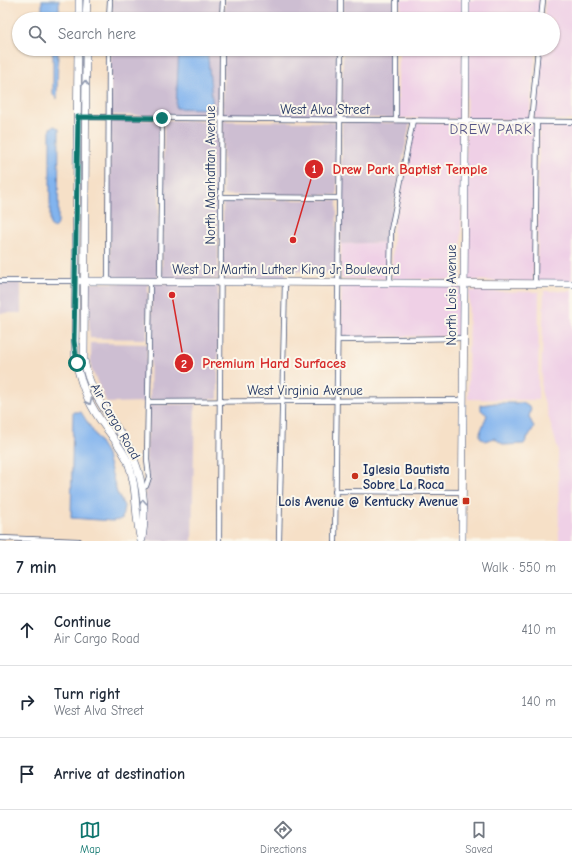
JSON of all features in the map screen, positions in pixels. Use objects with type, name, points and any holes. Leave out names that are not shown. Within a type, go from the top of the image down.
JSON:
[{"type":"street","points":[[79,0],[79,12]]},
{"type":"street","points":[[86,12],[87,0]]},
{"type":"street","points":[[110,0],[110,12]]},
{"type":"street","points":[[222,12],[223,0]]},
{"type":"street","points":[[341,0],[341,12]]},
{"type":"street","points":[[396,0],[396,12]]},
{"type":"street","points":[[466,0],[466,12]]},
{"type":"street","points":[[542,12],[543,0]]},
{"type":"street","name":"Air Cargo Road","points":[[78,56],[81,117],[79,281],[83,351],[87,374],[98,403],[132,455],[142,488],[144,526],[142,541]]},
{"type":"street","name":"Air Cargo Road","points":[[81,117],[85,56]]},
{"type":"street","points":[[108,281],[109,56]]},
{"type":"street","name":"North Manhattan Avenue","points":[[219,541],[220,118],[222,56]]},
{"type":"street","points":[[335,541],[341,56]]},
{"type":"street","points":[[396,56],[396,120]]},
{"type":"street","name":"North Lois Avenue","points":[[462,541],[462,338],[466,56]]},
{"type":"street","points":[[531,122],[537,56]]},
{"type":"street","name":"West Alva Street","points":[[81,117],[572,122]]},
{"type":"street","points":[[160,281],[162,118]]},
{"type":"street","points":[[390,282],[391,230],[413,120]]},
{"type":"street","points":[[535,284],[537,122]]},
{"type":"street","points":[[220,197],[339,198]]},
{"type":"street","name":"West Dr Martin Luther King Jr Boulevard","points":[[0,281],[463,282],[572,284]]},
{"type":"street","name":"Air Cargo Road","points":[[79,281],[74,341],[78,371],[90,405],[128,463],[134,483],[137,526],[142,541]]},
{"type":"street","points":[[142,488],[146,486],[149,477],[147,460],[150,281]]},
{"type":"street","points":[[279,541],[281,401],[284,397],[285,282]]},
{"type":"street","points":[[338,340],[462,338]]},
{"type":"street","name":"West Virginia Avenue","points":[[148,402],[462,400]]},
{"type":"street","points":[[335,491],[462,492]]},
{"type":"street","points":[[0,538],[79,541]]},
{"type":"shaded area","points":[[112,0],[221,0],[220,12],[112,12]]},
{"type":"shaded area","points":[[225,0],[339,0],[339,12],[224,12]]},
{"type":"shaded area","points":[[344,0],[394,0],[394,12],[343,12]]},
{"type":"shaded area","points":[[401,0],[464,0],[464,12],[401,12]]},
{"type":"shaded area","points":[[468,0],[541,0],[540,12],[468,12]]},
{"type":"shaded area","points":[[545,0],[572,0],[572,120],[534,120],[539,56],[560,56],[560,12],[544,12]]},
{"type":"shaded area","points":[[111,56],[179,56],[176,108],[212,109],[208,56],[220,56],[218,116],[110,115]]},
{"type":"shaded area","points":[[224,56],[339,56],[338,118],[223,116]]},
{"type":"shaded area","points":[[343,56],[394,56],[394,118],[342,118]]},
{"type":"shaded area","points":[[400,56],[463,56],[462,119],[398,118]]},
{"type":"shaded area","points":[[468,56],[535,56],[529,120],[466,119]]},
{"type":"shaded area","points":[[110,120],[160,120],[158,279],[110,279]]},
{"type":"shaded area","points":[[164,120],[218,121],[218,279],[162,279]]},
{"type":"shaded area","points":[[223,121],[338,122],[337,195],[223,195]]},
{"type":"shaded area","points":[[342,122],[410,123],[389,229],[389,242],[341,244]]},
{"type":"shaded area","points":[[415,123],[462,123],[461,280],[392,279],[393,230]]},
{"type":"shaded area","points":[[466,123],[535,124],[533,282],[465,280]]},
{"type":"shaded area","points":[[539,124],[572,125],[572,282],[537,282]]},
{"type":"shaded area","points":[[223,200],[337,200],[336,274],[286,270],[285,279],[223,279]]},
{"type":"shaded area","points":[[389,242],[388,279],[341,279],[341,244]]},
{"type":"shaded area","points":[[0,283],[21,283],[21,313],[0,313]]},
{"type":"shaded area","points":[[87,283],[148,283],[147,339],[90,338]]},
{"type":"shaded area","points":[[152,283],[218,284],[218,399],[150,400]]},
{"type":"shaded area","points":[[341,284],[461,284],[460,336],[342,337]]},
{"type":"shaded area","points":[[469,291],[539,292],[538,400],[468,399]]},
{"type":"shaded area","points":[[544,291],[572,291],[572,541],[559,541],[558,450],[541,390]]},
{"type":"shaded area","points":[[91,343],[147,344],[146,402],[107,403],[91,368]]},
{"type":"shaded area","points":[[195,404],[192,541],[144,541],[146,458],[150,405]]},
{"type":"water","points":[[42,0],[59,0],[59,12],[42,12]]},
{"type":"water","points":[[53,56],[58,56],[57,99],[53,95]]},
{"type":"water","points":[[179,56],[208,56],[213,109],[176,108]]},
{"type":"water","points":[[55,126],[59,129],[58,224],[54,228],[50,225],[50,128]]},
{"type":"water","points":[[495,403],[523,403],[531,408],[529,417],[534,427],[524,444],[504,445],[494,438],[485,441],[480,437],[480,433],[487,415],[481,410],[481,405]]},
{"type":"water","points":[[73,412],[81,412],[106,452],[117,493],[124,506],[122,519],[113,521],[71,518]]},
{"type":"place","name":"Drew Park Baptist Temple","points":[[293,240]]},
{"type":"place","name":"Premium Hard Surfaces","points":[[172,295]]},
{"type":"place","name":"Iglesia Bautista Sobre La Roca","points":[[355,476]]},
{"type":"place","name":"Lois Avenue @ Kentucky Avenue","points":[[466,501]]},
{"type":"district","name":"DREW PARK","points":[[491,129]]},
{"type":"route","points":[[77,363],[74,341],[78,117],[162,118]]}]
